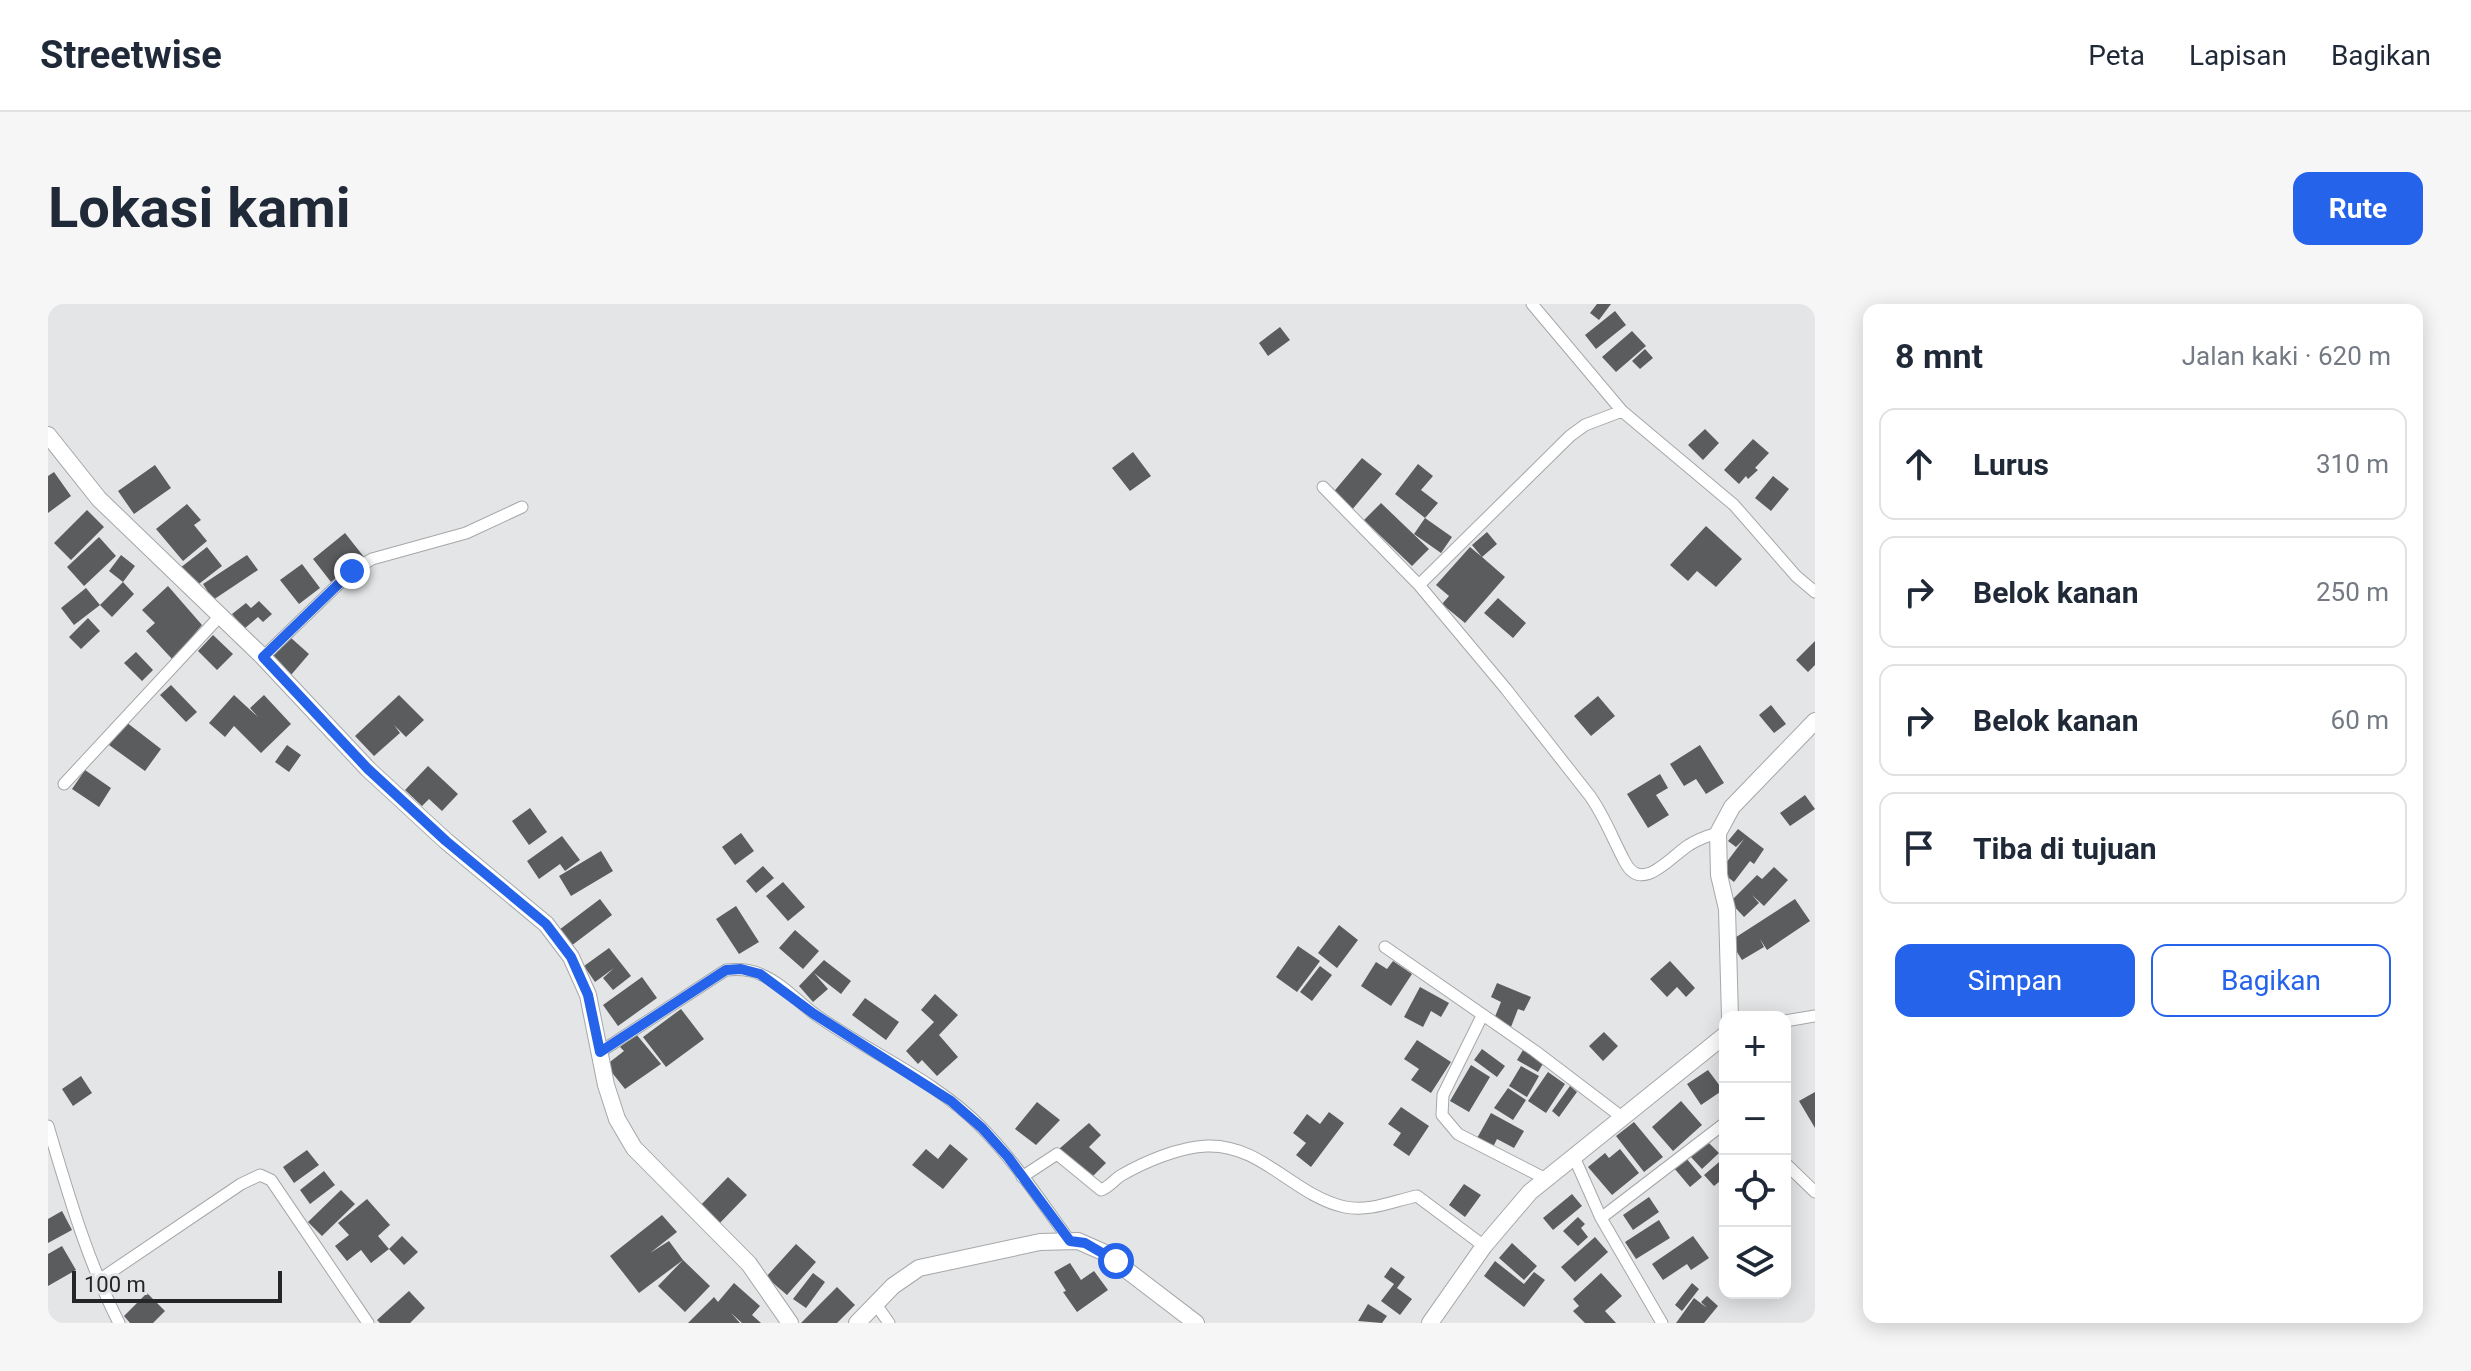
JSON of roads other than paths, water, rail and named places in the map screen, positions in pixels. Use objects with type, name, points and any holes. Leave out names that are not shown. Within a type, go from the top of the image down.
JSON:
[{"type":"street","points":[[1532,304],[1622,411],[1734,505],[1796,576],[1815,592]]},
{"type":"street","points":[[1419,585],[1570,436],[1585,425],[1622,411]]},
{"type":"street","points":[[48,435],[99,499],[263,657],[368,769],[446,841],[546,924],[571,957],[588,995],[609,1096],[617,1119],[634,1148],[676,1194],[742,1257],[790,1323]]},
{"type":"street","points":[[1323,487],[1419,585],[1506,689],[1603,813],[1626,865],[1633,873],[1648,875],[1688,845],[1718,833]]},
{"type":"street","points":[[263,657],[352,571],[372,559],[466,533],[522,507]]},
{"type":"street","points":[[64,784],[219,617]]},
{"type":"street","points":[[1730,1011],[1727,909],[1719,875],[1718,833],[1738,800],[1815,721]]},
{"type":"street","points":[[1385,947],[1535,1051],[1623,1118]]},
{"type":"street","points":[[600,1052],[726,970],[741,969],[760,974],[814,1014],[951,1101],[982,1128],[1070,1241]]},
{"type":"street","points":[[1482,1016],[1443,1095],[1442,1115],[1458,1134],[1546,1179]]},
{"type":"street","points":[[1791,1020],[1815,1016]]},
{"type":"street","points":[[1430,1323],[1484,1246],[1518,1205],[1719,1040]]},
{"type":"street","points":[[48,1126],[74,1213],[119,1323]]},
{"type":"street","points":[[1601,1218],[1719,1128]]},
{"type":"street","points":[[1022,1177],[1057,1154],[1101,1190],[1142,1165],[1187,1148],[1209,1146],[1258,1158],[1305,1191],[1348,1208],[1388,1205],[1417,1196],[1484,1246]]},
{"type":"street","points":[[1574,1157],[1601,1218],[1662,1323]]},
{"type":"street","points":[[1791,1169],[1815,1192]]},
{"type":"street","points":[[99,1280],[241,1184],[260,1175],[271,1180],[368,1323]]},
{"type":"street","points":[[857,1323],[905,1276],[919,1268],[1040,1242],[1070,1241],[1085,1243],[1103,1252],[1196,1323]]},
{"type":"street","points":[[875,1303],[889,1323]]}]
